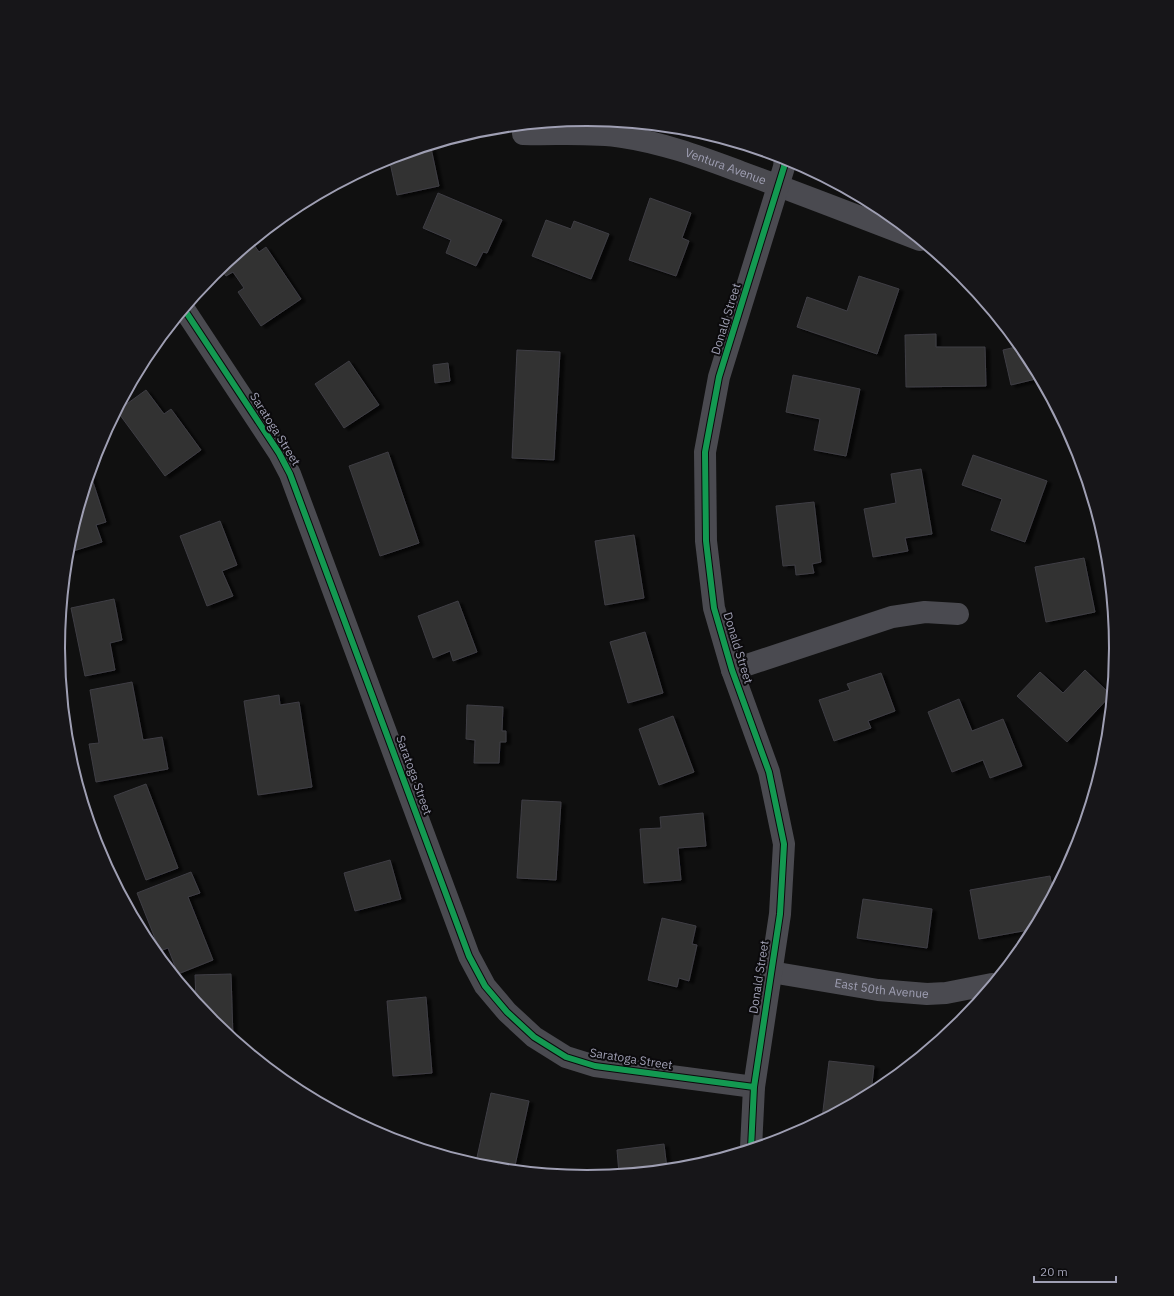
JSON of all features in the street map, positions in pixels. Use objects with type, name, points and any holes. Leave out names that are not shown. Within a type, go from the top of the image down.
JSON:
[{"type":"street","name":"Ventura Avenue","points":[[523,134],[596,135],[622,137],[648,142],[689,153],[778,185],[905,234]]},
{"type":"street","name":"Donald Street","points":[[752,1143],[754,1087],[780,914],[784,844],[769,772],[732,670],[714,608],[706,541],[705,452],[720,377],[783,165]]},
{"type":"street","name":"Saratoga Street","points":[[187,313],[273,443],[290,474],[469,956],[485,986],[508,1012],[534,1037],[566,1057],[595,1066],[754,1087]]},
{"type":"street","name":"Donald Street","points":[[732,670],[892,617],[925,612],[958,614]]},
{"type":"street","name":"East 50th Avenue","points":[[771,972],[878,990],[927,994],[946,993],[985,985]]},
{"type":"building","points":[[431,150],[439,186],[397,195],[390,165]]},
{"type":"building","points":[[438,193],[502,220],[487,253],[483,252],[476,266],[446,253],[451,240],[423,228]]},
{"type":"building","points":[[650,198],[691,213],[682,238],[689,241],[676,276],[629,260]]},
{"type":"building","points":[[546,220],[571,229],[574,221],[609,234],[591,279],[532,256]]},
{"type":"building","points":[[255,246],[259,252],[266,247],[301,299],[261,326],[238,292],[244,288],[233,272],[226,276],[224,273]]},
{"type":"building","points":[[859,276],[899,289],[877,354],[797,327],[807,297],[847,311]]},
{"type":"building","points":[[936,334],[936,347],[985,347],[986,386],[906,387],[905,335]]},
{"type":"building","points":[[1014,348],[1034,379],[1011,385],[1003,350]]},
{"type":"building","points":[[517,350],[560,352],[554,460],[512,458]]},
{"type":"building","points":[[349,361],[379,405],[344,428],[315,384]]},
{"type":"building","points":[[448,363],[450,381],[435,383],[433,365]]},
{"type":"building","points":[[793,375],[860,389],[846,456],[814,450],[820,419],[786,412]]},
{"type":"building","points":[[146,390],[164,414],[171,409],[201,450],[165,476],[120,415],[125,405]]},
{"type":"building","points":[[388,452],[419,543],[380,556],[349,466]]},
{"type":"building","points":[[973,455],[1047,481],[1025,542],[991,530],[1002,499],[962,485]]},
{"type":"building","points":[[921,469],[932,534],[905,538],[908,551],[873,557],[864,509],[896,503],[891,474]]},
{"type":"building","points":[[93,481],[106,522],[96,525],[102,542],[74,551]]},
{"type":"building","points":[[814,502],[821,562],[812,564],[814,573],[796,575],[795,565],[783,566],[776,506]]},
{"type":"building","points":[[220,521],[237,565],[222,571],[233,596],[207,606],[180,536]]},
{"type":"building","points":[[634,535],[644,598],[605,605],[595,541]]},
{"type":"building","points":[[1084,558],[1095,612],[1046,622],[1035,567]]},
{"type":"building","points":[[114,599],[122,640],[110,643],[115,670],[85,676],[71,608]]},
{"type":"building","points":[[458,601],[477,652],[453,661],[450,651],[433,658],[418,616]]},
{"type":"building","points":[[645,632],[663,693],[628,703],[610,642]]},
{"type":"building","points":[[1085,670],[1107,691],[1106,700],[1067,742],[1017,696],[1040,672],[1063,693]]},
{"type":"building","points":[[881,673],[895,711],[868,721],[871,728],[834,741],[819,700],[850,690],[847,684]]},
{"type":"building","points":[[132,682],[143,740],[162,737],[168,769],[96,782],[89,744],[99,743],[90,690]]},
{"type":"building","points":[[279,695],[280,705],[299,702],[312,787],[258,795],[244,701]]},
{"type":"building","points":[[959,699],[972,731],[1003,719],[1022,766],[990,778],[983,760],[952,772],[928,712]]},
{"type":"building","points":[[467,705],[503,707],[502,731],[506,731],[506,742],[500,742],[499,763],[474,763],[475,740],[466,739]]},
{"type":"building","points":[[673,716],[694,772],[659,785],[639,729]]},
{"type":"building","points":[[146,784],[178,868],[146,880],[114,796]]},
{"type":"building","points":[[522,800],[561,802],[556,880],[517,878]]},
{"type":"building","points":[[703,813],[706,846],[678,848],[681,880],[644,883],[640,829],[661,828],[660,817]]},
{"type":"building","points":[[390,860],[401,899],[355,911],[344,873]]},
{"type":"building","points":[[191,872],[200,893],[188,897],[213,960],[179,973],[177,970],[168,948],[162,950],[157,944],[137,893]]},
{"type":"building","points":[[1050,876],[1052,885],[1026,931],[979,939],[970,890]]},
{"type":"building","points":[[863,899],[932,909],[927,948],[857,938]]},
{"type":"building","points":[[662,918],[696,926],[692,944],[697,945],[689,981],[679,978],[677,987],[648,980]]},
{"type":"building","points":[[231,974],[233,1031],[196,993],[195,975]]},
{"type":"building","points":[[426,997],[432,1073],[393,1076],[387,1001]]},
{"type":"building","points":[[829,1061],[874,1066],[872,1085],[823,1114]]},
{"type":"building","points":[[491,1093],[529,1101],[515,1165],[477,1158]]},
{"type":"building","points":[[664,1144],[666,1164],[619,1169],[617,1150]]},
{"type":"cycle path","points":[[751,1143],[754,1087],[780,914],[784,844],[769,772],[732,670],[714,608],[706,541],[705,452],[719,377],[784,165]]},
{"type":"cycle path","points":[[187,313],[279,453],[290,474],[469,956],[485,986],[507,1012],[534,1037],[566,1057],[595,1066],[754,1087]]}]
